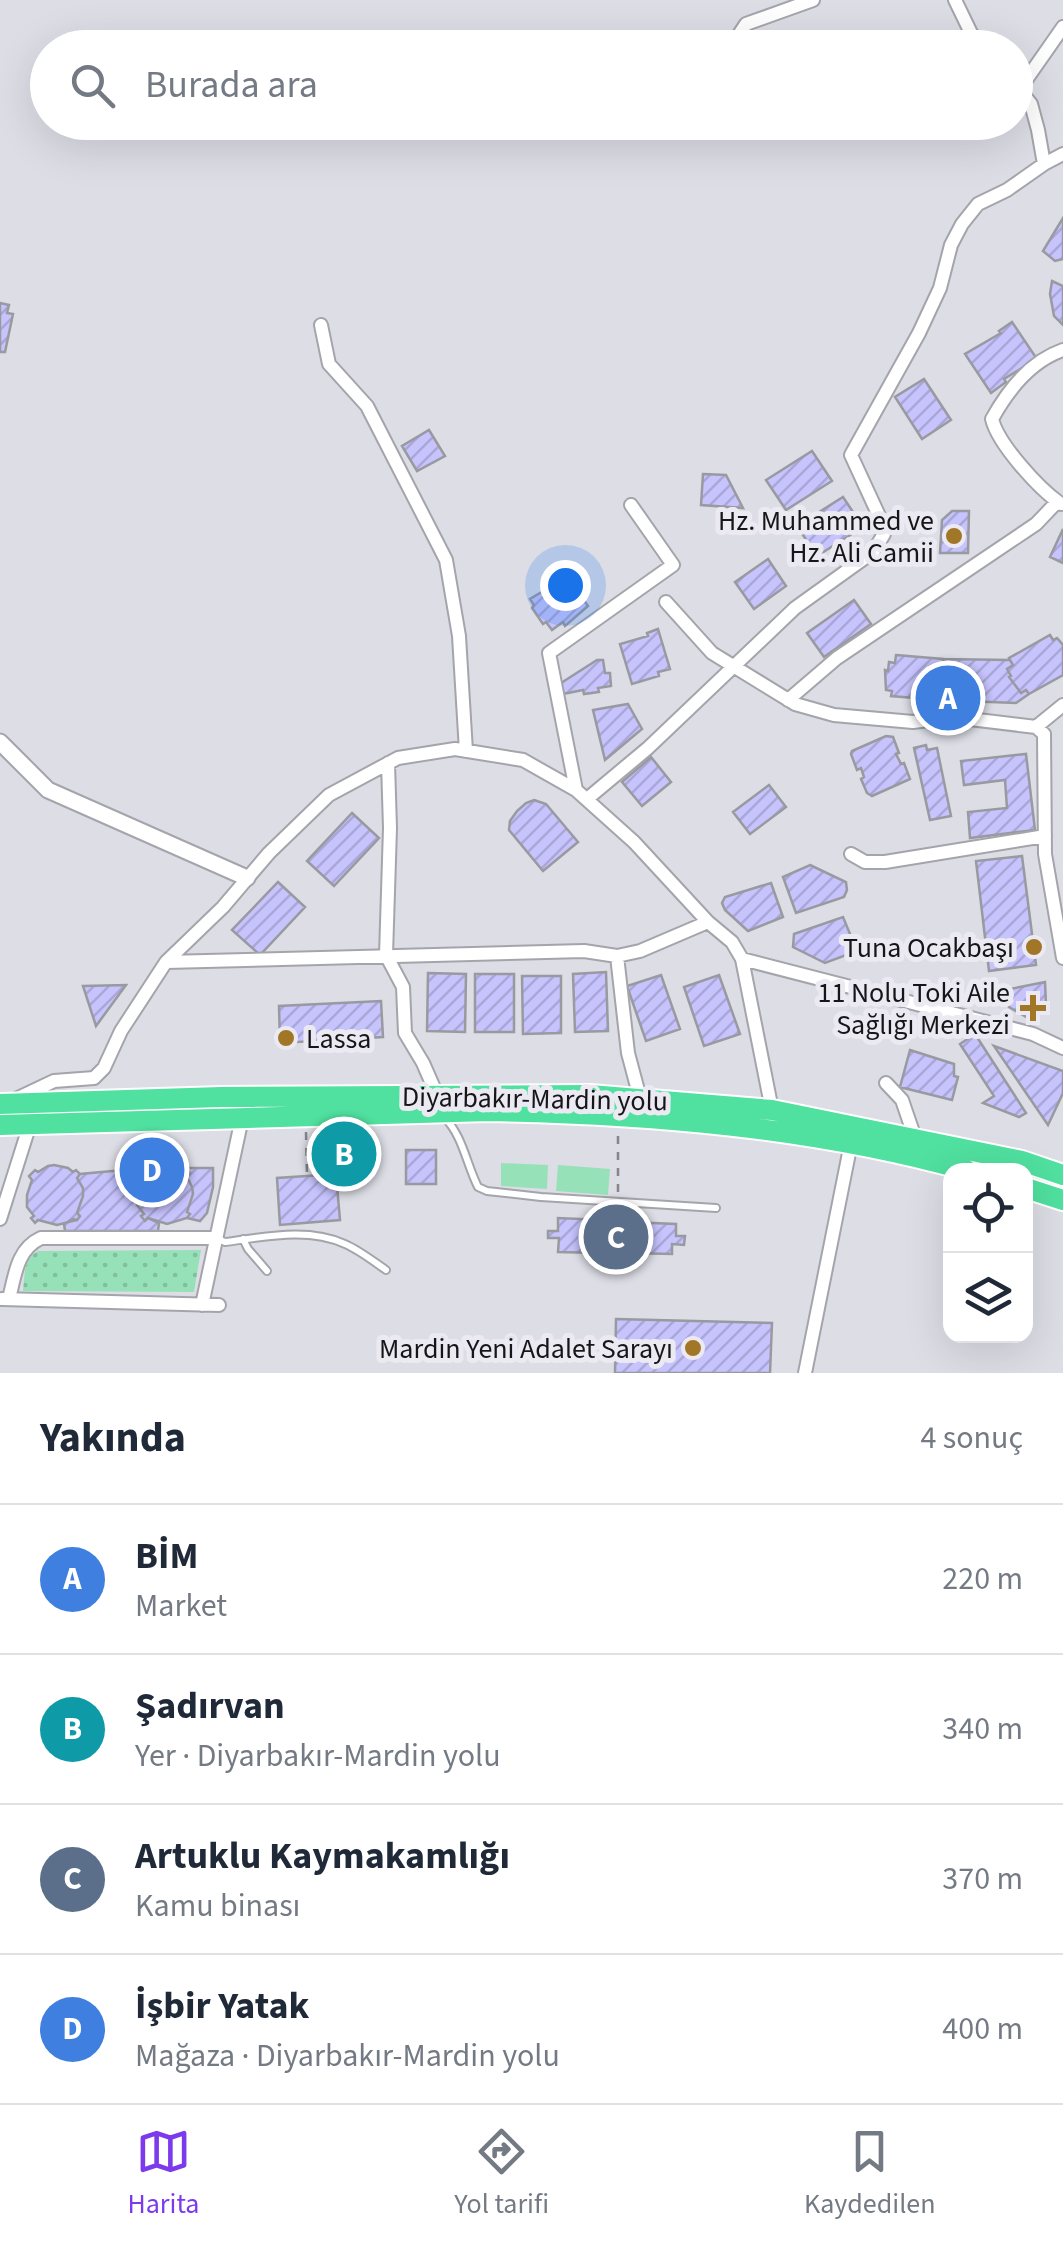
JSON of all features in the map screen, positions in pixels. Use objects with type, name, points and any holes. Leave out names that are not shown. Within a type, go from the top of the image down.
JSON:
[{"type":"highway","name":"Diyarbakır-Mardin yolu","points":[[0,1125],[242,1118],[590,1095],[772,1110],[1022,1161],[1063,1175]]},
{"type":"highway","name":"Diyarbakır-Mardin yolu","points":[[4,1104],[222,1096],[438,1103],[728,1125],[851,1143],[943,1164]]},
{"type":"highway","points":[[1033,1190],[1063,1200]]},
{"type":"street","points":[[742,30],[746,24],[813,0]]},
{"type":"street","points":[[955,0],[969,30]]},
{"type":"street","points":[[1033,66],[1063,26]]},
{"type":"street","points":[[1033,111],[1044,164]]},
{"type":"street","points":[[581,794],[648,748],[795,608],[873,552],[884,534],[851,456],[919,333],[940,288],[951,245],[978,204],[1063,154]]},
{"type":"street","points":[[321,325],[329,364],[367,406],[446,560],[459,636],[466,751]]},
{"type":"street","points":[[788,700],[837,658],[1060,504],[1025,471],[994,429],[992,419],[1021,377],[1051,354],[1063,350]]},
{"type":"street","points":[[581,794],[549,653],[673,565],[631,505]]},
{"type":"street","points":[[666,602],[712,653],[788,700],[834,715],[913,722],[953,717],[1036,728],[1044,734],[1046,854],[1063,958]]},
{"type":"street","points":[[1036,728],[1063,705]]},
{"type":"street","points":[[0,742],[48,790],[247,878]]},
{"type":"street","points":[[4,1104],[54,1081],[94,1078],[104,1068],[121,1031],[166,962],[329,795],[398,758],[456,749],[524,760],[581,794],[732,942],[742,959],[772,1110]]},
{"type":"street","points":[[388,763],[386,956],[403,987],[405,1033],[423,1063],[438,1103]]},
{"type":"street","points":[[851,854],[865,862],[885,862],[1046,836]]},
{"type":"street","points":[[166,962],[584,952],[617,956],[640,952],[708,922]]},
{"type":"street","points":[[617,956],[628,1053],[640,1098]]},
{"type":"street","points":[[742,959],[1032,1034],[1063,1048]]},
{"type":"street","points":[[886,1083],[902,1100],[915,1138]]},
{"type":"street","points":[[202,1304],[242,1118]]},
{"type":"street","points":[[0,1218],[30,1124]]},
{"type":"street","points":[[805,1373],[851,1143]]},
{"type":"street","points":[[216,1238],[41,1238],[20,1256],[4,1299],[220,1305]]},
{"type":"lane","points":[[438,1103],[457,1130],[478,1187],[541,1197],[716,1208]]},
{"type":"lane","points":[[216,1238],[225,1242],[320,1235],[347,1244],[386,1270]]},
{"type":"lane","points":[[243,1240],[268,1271]]},
{"type":"path","points":[[618,1128],[618,1201]]},
{"type":"path","points":[[306,1131],[306,1176]]},
{"type":"green space","points":[[501,1163],[548,1165],[547,1189],[501,1186]]},
{"type":"green space","points":[[558,1165],[610,1169],[608,1195],[556,1191]]},
{"type":"green space","points":[[201,1250],[194,1292],[23,1291],[27,1263],[38,1251]]},
{"type":"building","points":[[1063,218],[1063,259],[1055,261],[1043,251]]},
{"type":"building","points":[[1052,281],[1063,286],[1063,325],[1054,316]]},
{"type":"building","points":[[0,303],[9,305],[7,313],[13,314],[5,352],[0,352]]},
{"type":"building","points":[[1012,322],[1037,359],[1004,379],[1006,382],[991,393],[965,354]]},
{"type":"building","points":[[924,379],[951,420],[922,439],[895,397]]},
{"type":"building","points":[[429,430],[445,456],[417,471],[402,446]]},
{"type":"building","points":[[812,451],[832,481],[786,510],[766,480]]},
{"type":"building","points":[[703,474],[726,475],[743,508],[701,505]]},
{"type":"building","points":[[843,497],[863,527],[817,556],[797,526]]},
{"type":"building","name":"Hz. Muhammed ve Hz. Ali Camii","points":[[952,511],[969,511],[968,553],[940,553],[942,520]]},
{"type":"building","points":[[1063,529],[1063,563],[1050,557]]},
{"type":"building","points":[[768,559],[786,586],[754,609],[735,582]]},
{"type":"building","points":[[569,575],[586,596],[583,599],[588,606],[565,626],[563,622],[552,630],[546,622],[543,624],[530,599],[553,580],[555,583]]},
{"type":"building","points":[[854,600],[871,624],[824,657],[807,633]]},
{"type":"building","points":[[658,629],[670,669],[632,684],[620,644]]},
{"type":"building","points":[[1050,635],[1063,645],[1063,675],[1029,694],[1026,690],[1021,693],[1009,677],[1007,669],[1013,665],[1009,658]]},
{"type":"building","points":[[896,655],[943,659],[949,675],[944,695],[939,694],[938,700],[891,696],[892,691],[886,690],[885,670],[888,671],[889,662],[895,663]]},
{"type":"building","points":[[943,659],[1010,660],[1013,665],[1007,669],[1009,677],[1021,693],[1026,690],[1029,694],[1016,703],[938,700],[948,686],[948,666],[943,666]]},
{"type":"building","points":[[603,660],[605,673],[610,673],[611,686],[598,688],[599,692],[563,694],[561,683]]},
{"type":"building","points":[[628,704],[642,729],[605,760],[593,710]]},
{"type":"building","points":[[886,736],[893,737],[899,753],[896,754],[910,779],[872,796],[867,793],[861,768],[857,770],[851,754]]},
{"type":"building","points":[[926,745],[927,750],[937,748],[951,816],[930,820],[914,748]]},
{"type":"building","points":[[1026,754],[1035,830],[970,838],[968,812],[1007,808],[1005,780],[964,785],[961,761]]},
{"type":"building","points":[[651,757],[671,782],[642,806],[622,782]]},
{"type":"building","points":[[769,785],[786,807],[750,834],[733,812]]},
{"type":"building","points":[[534,800],[546,804],[578,842],[543,871],[509,830],[517,811]]},
{"type":"building","points":[[352,813],[379,838],[334,886],[307,861]]},
{"type":"building","points":[[1022,856],[1036,965],[989,971],[976,861]]},
{"type":"building","points":[[810,865],[846,882],[847,890],[844,897],[796,913],[783,877]]},
{"type":"building","points":[[278,882],[305,907],[260,955],[232,930]]},
{"type":"building","points":[[771,883],[783,917],[748,931],[725,910],[725,897]]},
{"type":"building","points":[[843,917],[857,951],[825,963],[793,947],[794,934]]},
{"type":"building","points":[[606,972],[608,1031],[575,1032],[573,974]]},
{"type":"building","points":[[428,973],[466,974],[465,1032],[427,1031]]},
{"type":"building","points":[[475,974],[514,974],[514,1032],[475,1032]]},
{"type":"building","points":[[661,975],[680,1029],[646,1041],[627,986]]},
{"type":"building","points":[[719,975],[740,1034],[704,1046],[684,987]]},
{"type":"building","points":[[522,976],[561,976],[561,1033],[523,1034]]},
{"type":"building","points":[[1045,982],[1046,1005],[1034,1019],[1009,1007],[1010,989]]},
{"type":"building","points":[[126,985],[96,1026],[83,986]]},
{"type":"building","points":[[381,1001],[383,1037],[280,1043],[279,1006]]},
{"type":"building","points":[[975,1034],[1026,1113],[1019,1117],[983,1103],[994,1096],[960,1044]]},
{"type":"building","points":[[994,1046],[1063,1071],[1063,1093],[1048,1125]]},
{"type":"building","points":[[910,1050],[954,1064],[954,1076],[958,1077],[952,1100],[900,1087]]},
{"type":"building","points":[[406,1150],[436,1150],[436,1184],[406,1184]]},
{"type":"building","points":[[54,1165],[80,1174],[80,1216],[57,1225],[38,1220],[35,1223],[27,1207],[32,1180],[29,1176],[35,1170]]},
{"type":"building","points":[[145,1168],[186,1168],[190,1173],[187,1177],[193,1194],[187,1218],[167,1224],[148,1218],[145,1221],[141,1216],[144,1214],[137,1205],[139,1175]]},
{"type":"building","points":[[145,1168],[139,1175],[137,1205],[145,1221],[148,1218],[159,1223],[158,1231],[65,1231],[64,1224],[80,1216],[80,1174]]},
{"type":"building","points":[[186,1168],[213,1168],[207,1213],[200,1221],[187,1218],[193,1194]]},
{"type":"building","points":[[336,1174],[340,1220],[280,1225],[277,1178]]},
{"type":"building","points":[[604,1213],[630,1213],[630,1222],[676,1224],[676,1236],[685,1236],[684,1245],[672,1244],[672,1254],[629,1253],[629,1262],[603,1261],[601,1253],[558,1252],[559,1238],[548,1238],[548,1231],[558,1231],[558,1218],[604,1220]]},
{"type":"building","name":"Mardin Yeni Adalet Sarayı","points":[[616,1319],[772,1323],[770,1373],[615,1373]]},
{"type":"place","name":"Hz. Muhammed ve Hz. Ali Camii","points":[[954,536]]},
{"type":"place","name":"BİM","points":[[948,698]]},
{"type":"place","name":"Tuna Ocakbaşı","points":[[1034,947]]},
{"type":"place","name":"11 Nolu Toki Aile Sağlığı Merkezi","points":[[1033,1008]]},
{"type":"place","name":"Lassa","points":[[286,1038]]},
{"type":"place","name":"Şadırvan","points":[[344,1154]]},
{"type":"place","name":"İşbir Yatak","points":[[152,1170]]},
{"type":"place","name":"Artuklu Kaymakamlığı","points":[[616,1237]]},
{"type":"place","name":"Mardin Yeni Adalet Sarayı","points":[[693,1348]]}]
